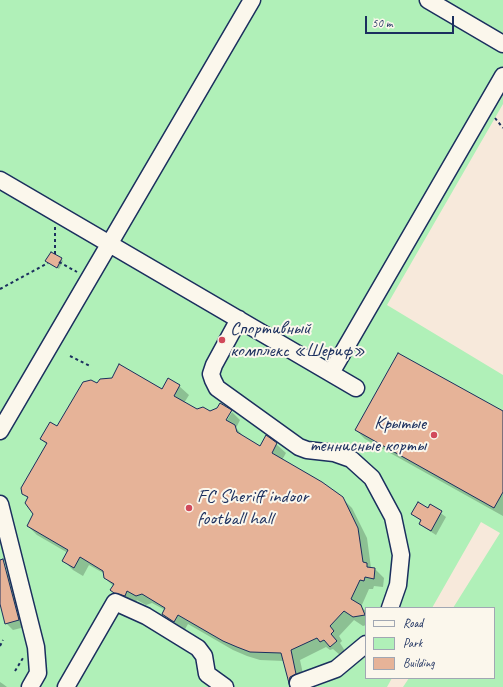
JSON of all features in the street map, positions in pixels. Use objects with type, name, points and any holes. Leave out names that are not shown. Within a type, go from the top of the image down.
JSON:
[{"type":"street","points":[[0,431],[252,0]]},
{"type":"street","points":[[428,0],[503,44]]},
{"type":"street","points":[[331,373],[503,76]]},
{"type":"street","points":[[0,180],[356,388]]},
{"type":"street","points":[[238,319],[214,365],[211,374],[217,388],[299,447],[307,450],[334,453],[351,459],[372,478],[393,518],[401,555],[398,585],[390,607]]},
{"type":"street","points":[[0,504],[36,647],[38,673],[30,687]]},
{"type":"street","points":[[66,687],[115,602],[146,616],[198,648],[204,656],[207,674],[225,687]]},
{"type":"street","points":[[291,685],[336,669],[365,645]]},
{"type":"path","points":[[55,254],[56,212]]},
{"type":"path","points":[[60,262],[88,279]]},
{"type":"path","points":[[0,289],[48,263]]},
{"type":"path","points":[[70,356],[90,366]]},
{"type":"path","points":[[0,646],[3,640]]},
{"type":"path","points":[[15,671],[25,654]]},
{"type":"green space","name":"Спортивный комплекс «Шериф»","points":[[0,0],[503,0],[503,104],[387,305],[503,375],[503,687],[403,687],[408,679],[495,679],[495,607],[454,607],[500,533],[481,522],[433,607],[365,607],[365,679],[391,679],[387,687],[0,687]]},
{"type":"building","points":[[51,252],[62,258],[57,268],[45,261]]},
{"type":"building","name":"Крытые теннисные корты","points":[[398,353],[503,411],[503,492],[494,508],[355,430]]},
{"type":"building","name":"FC Sheriff indoor football hall","points":[[119,364],[162,389],[168,378],[180,385],[174,396],[197,409],[203,407],[210,411],[217,408],[220,403],[232,410],[226,420],[235,425],[237,432],[260,446],[266,435],[277,443],[272,453],[322,482],[343,497],[358,528],[363,562],[367,563],[367,567],[375,568],[374,579],[365,577],[364,581],[360,580],[351,599],[361,605],[365,615],[353,617],[344,611],[330,626],[334,631],[331,634],[337,641],[330,647],[324,640],[320,642],[317,638],[291,650],[296,674],[290,677],[290,687],[281,653],[250,652],[223,641],[178,615],[174,622],[162,614],[165,608],[142,594],[136,596],[127,591],[125,596],[114,593],[110,590],[114,584],[104,578],[103,571],[80,557],[74,568],[62,561],[68,550],[27,526],[33,514],[25,503],[28,497],[22,494],[21,488],[47,443],[40,439],[50,422],[57,426],[83,382],[91,380],[97,383],[100,379],[112,378]]},
{"type":"building","points":[[418,502],[428,508],[430,504],[442,511],[431,531],[419,524],[421,520],[411,514]]},
{"type":"building","points":[[3,559],[19,620],[5,624],[0,604],[0,560]]},
{"type":"place","name":"Спортивный комплекс «Шериф»","points":[[222,340]]},
{"type":"place","name":"Крытые теннисные корты","points":[[434,435]]},
{"type":"place","name":"FC Sheriff indoor football hall","points":[[189,508]]}]
